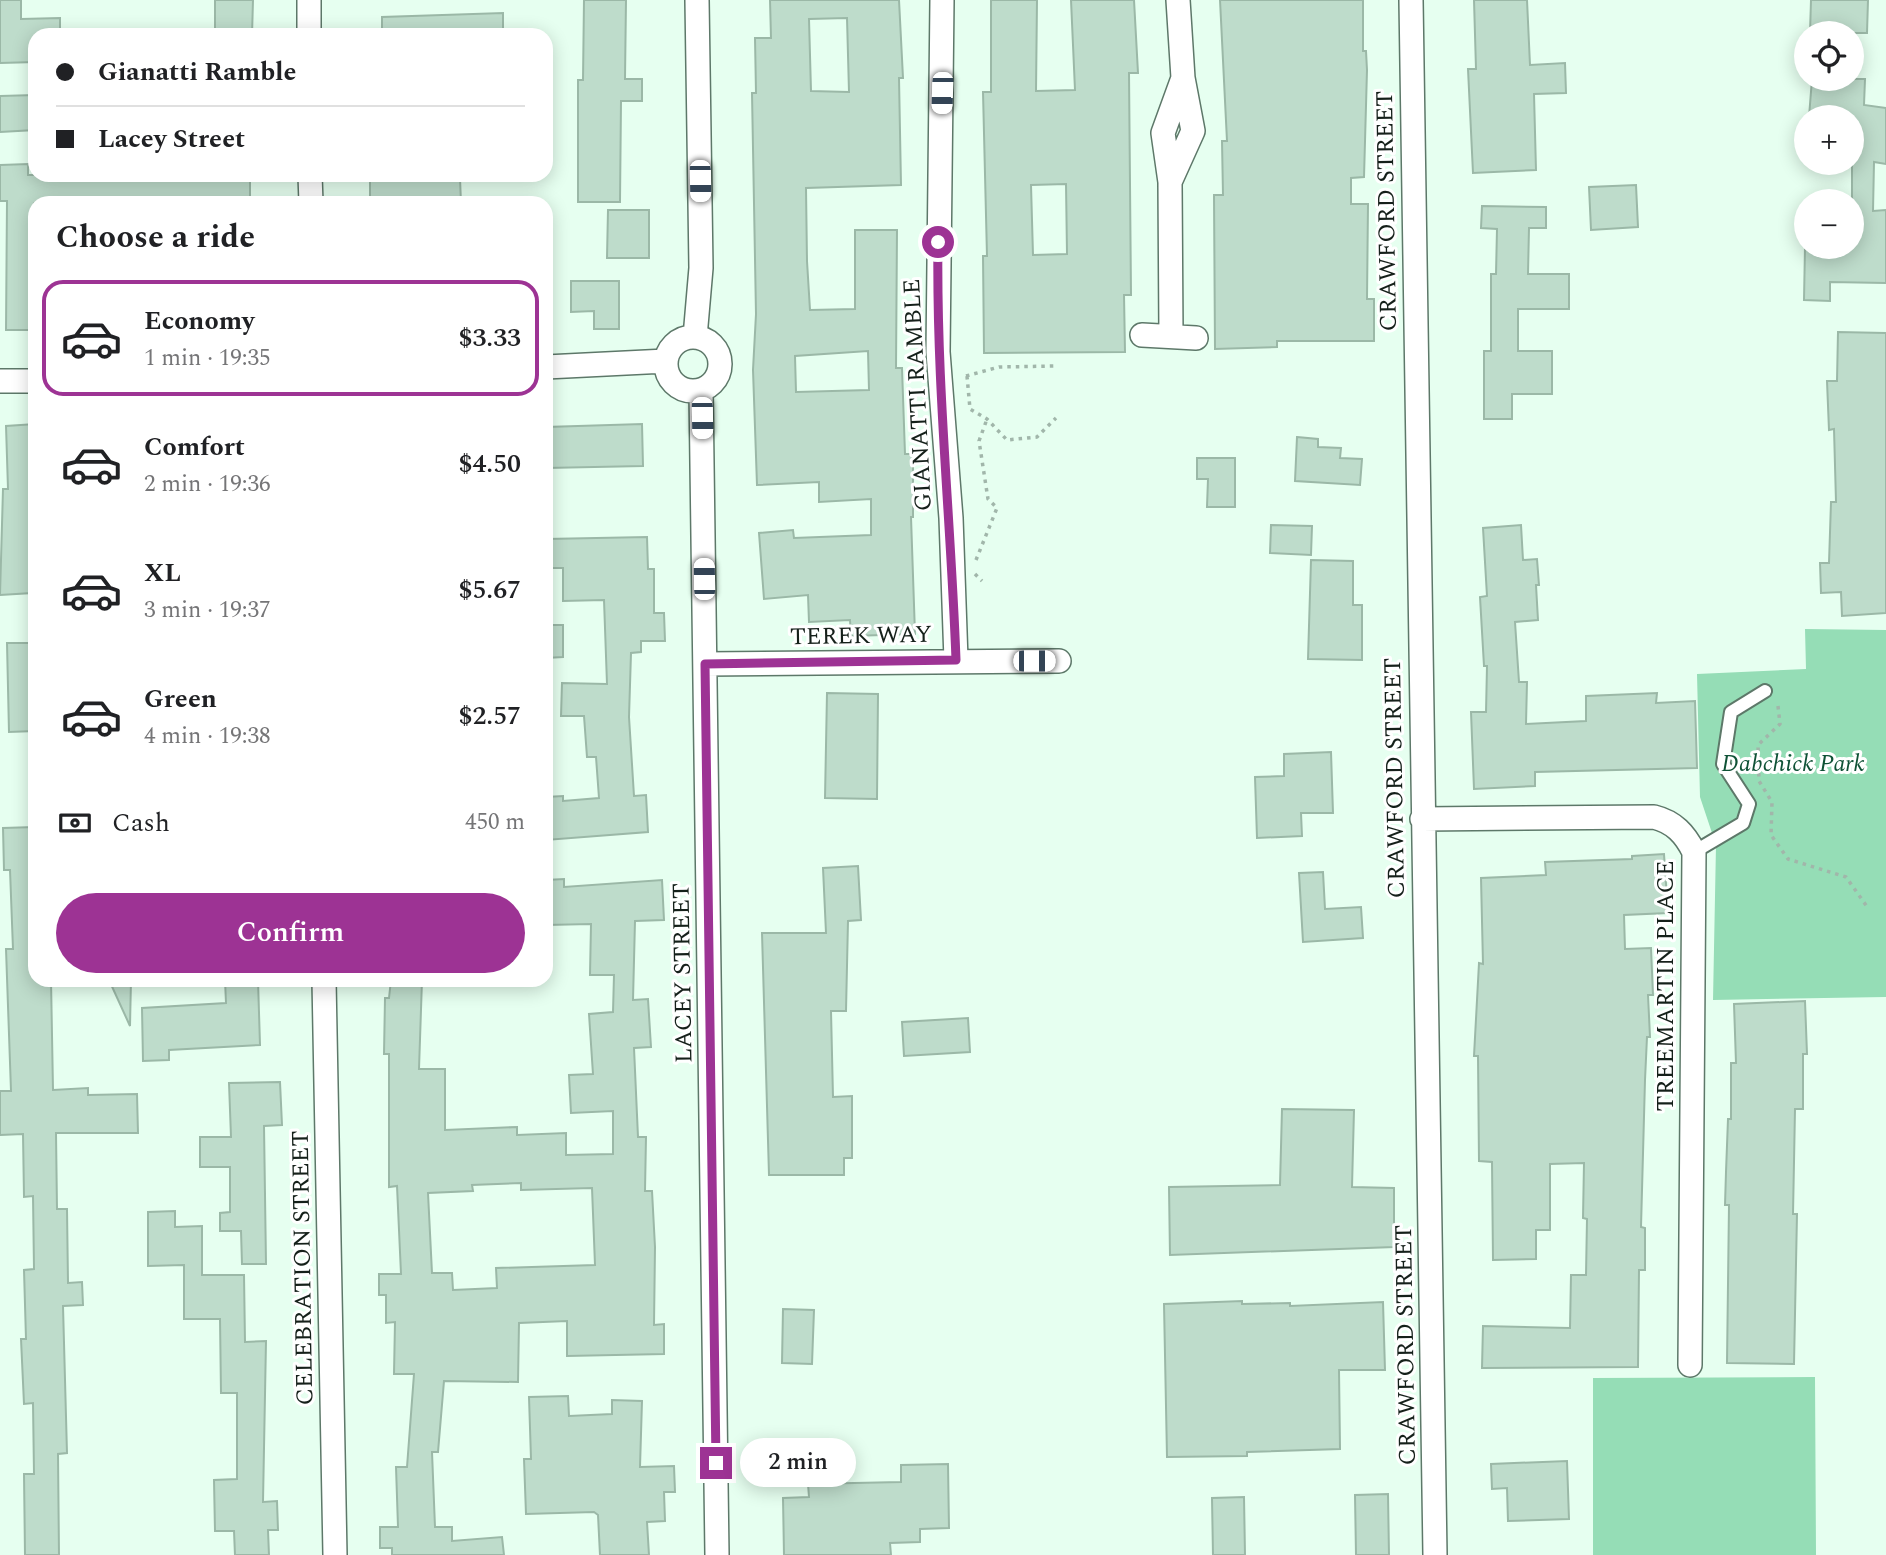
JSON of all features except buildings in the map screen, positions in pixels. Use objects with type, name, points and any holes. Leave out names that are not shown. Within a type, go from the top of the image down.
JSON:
[{"type":"street","points":[[309,0],[309,28]]},
{"type":"street","points":[[695,337],[701,268],[696,0]]},
{"type":"street","name":"GIANATTI RAMBLE","points":[[942,0],[937,288],[939,379],[951,518],[956,660]]},
{"type":"street","points":[[1171,336],[1170,182],[1193,131],[1183,78],[1178,0]]},
{"type":"street","name":"CRAWFORD STREET","points":[[1411,0],[1422,819],[1436,1555]]},
{"type":"street","points":[[1142,335],[1196,338]]},
{"type":"street","points":[[695,337],[710,343],[719,355],[720,369],[715,381],[701,391],[682,390],[671,381],[666,361],[670,349],[682,339],[695,337]]},
{"type":"street","points":[[553,367],[666,361]]},
{"type":"street","points":[[0,382],[28,381]]},
{"type":"street","name":"LACEY STREET","points":[[701,391],[717,1555]]},
{"type":"street","name":"TEREK WAY","points":[[705,664],[1059,661]]},
{"type":"street","name":"TREEMARTIN PLACE","points":[[1422,819],[1654,817],[1675,827],[1686,837],[1694,852],[1690,1365]]},
{"type":"street","name":"CELEBRATION STREET","points":[[324,987],[335,1555]]},
{"type":"lane","points":[[1694,852],[1743,823],[1749,804],[1723,764],[1731,712],[1765,691]]},
{"type":"path","points":[[939,379],[967,376],[999,367],[1057,366]]},
{"type":"path","points":[[967,376],[970,409],[987,419],[1007,440],[1037,437],[1056,418]]},
{"type":"path","points":[[982,581],[974,570],[974,562],[997,508],[988,499],[979,441],[987,419]]},
{"type":"path","points":[[1778,706],[1780,724],[1758,745],[1759,781],[1772,802],[1772,835],[1788,859],[1846,877],[1868,908]]},
{"type":"green space","name":"Dabchick Park","points":[[1805,629],[1886,630],[1886,997],[1713,1000],[1716,845],[1700,797],[1697,674],[1806,669]]},
{"type":"green space","points":[[1815,1377],[1816,1555],[1593,1555],[1593,1378]]},
{"type":"route","points":[[716,1463],[705,664],[956,660],[951,518],[938,352],[938,242]]}]
